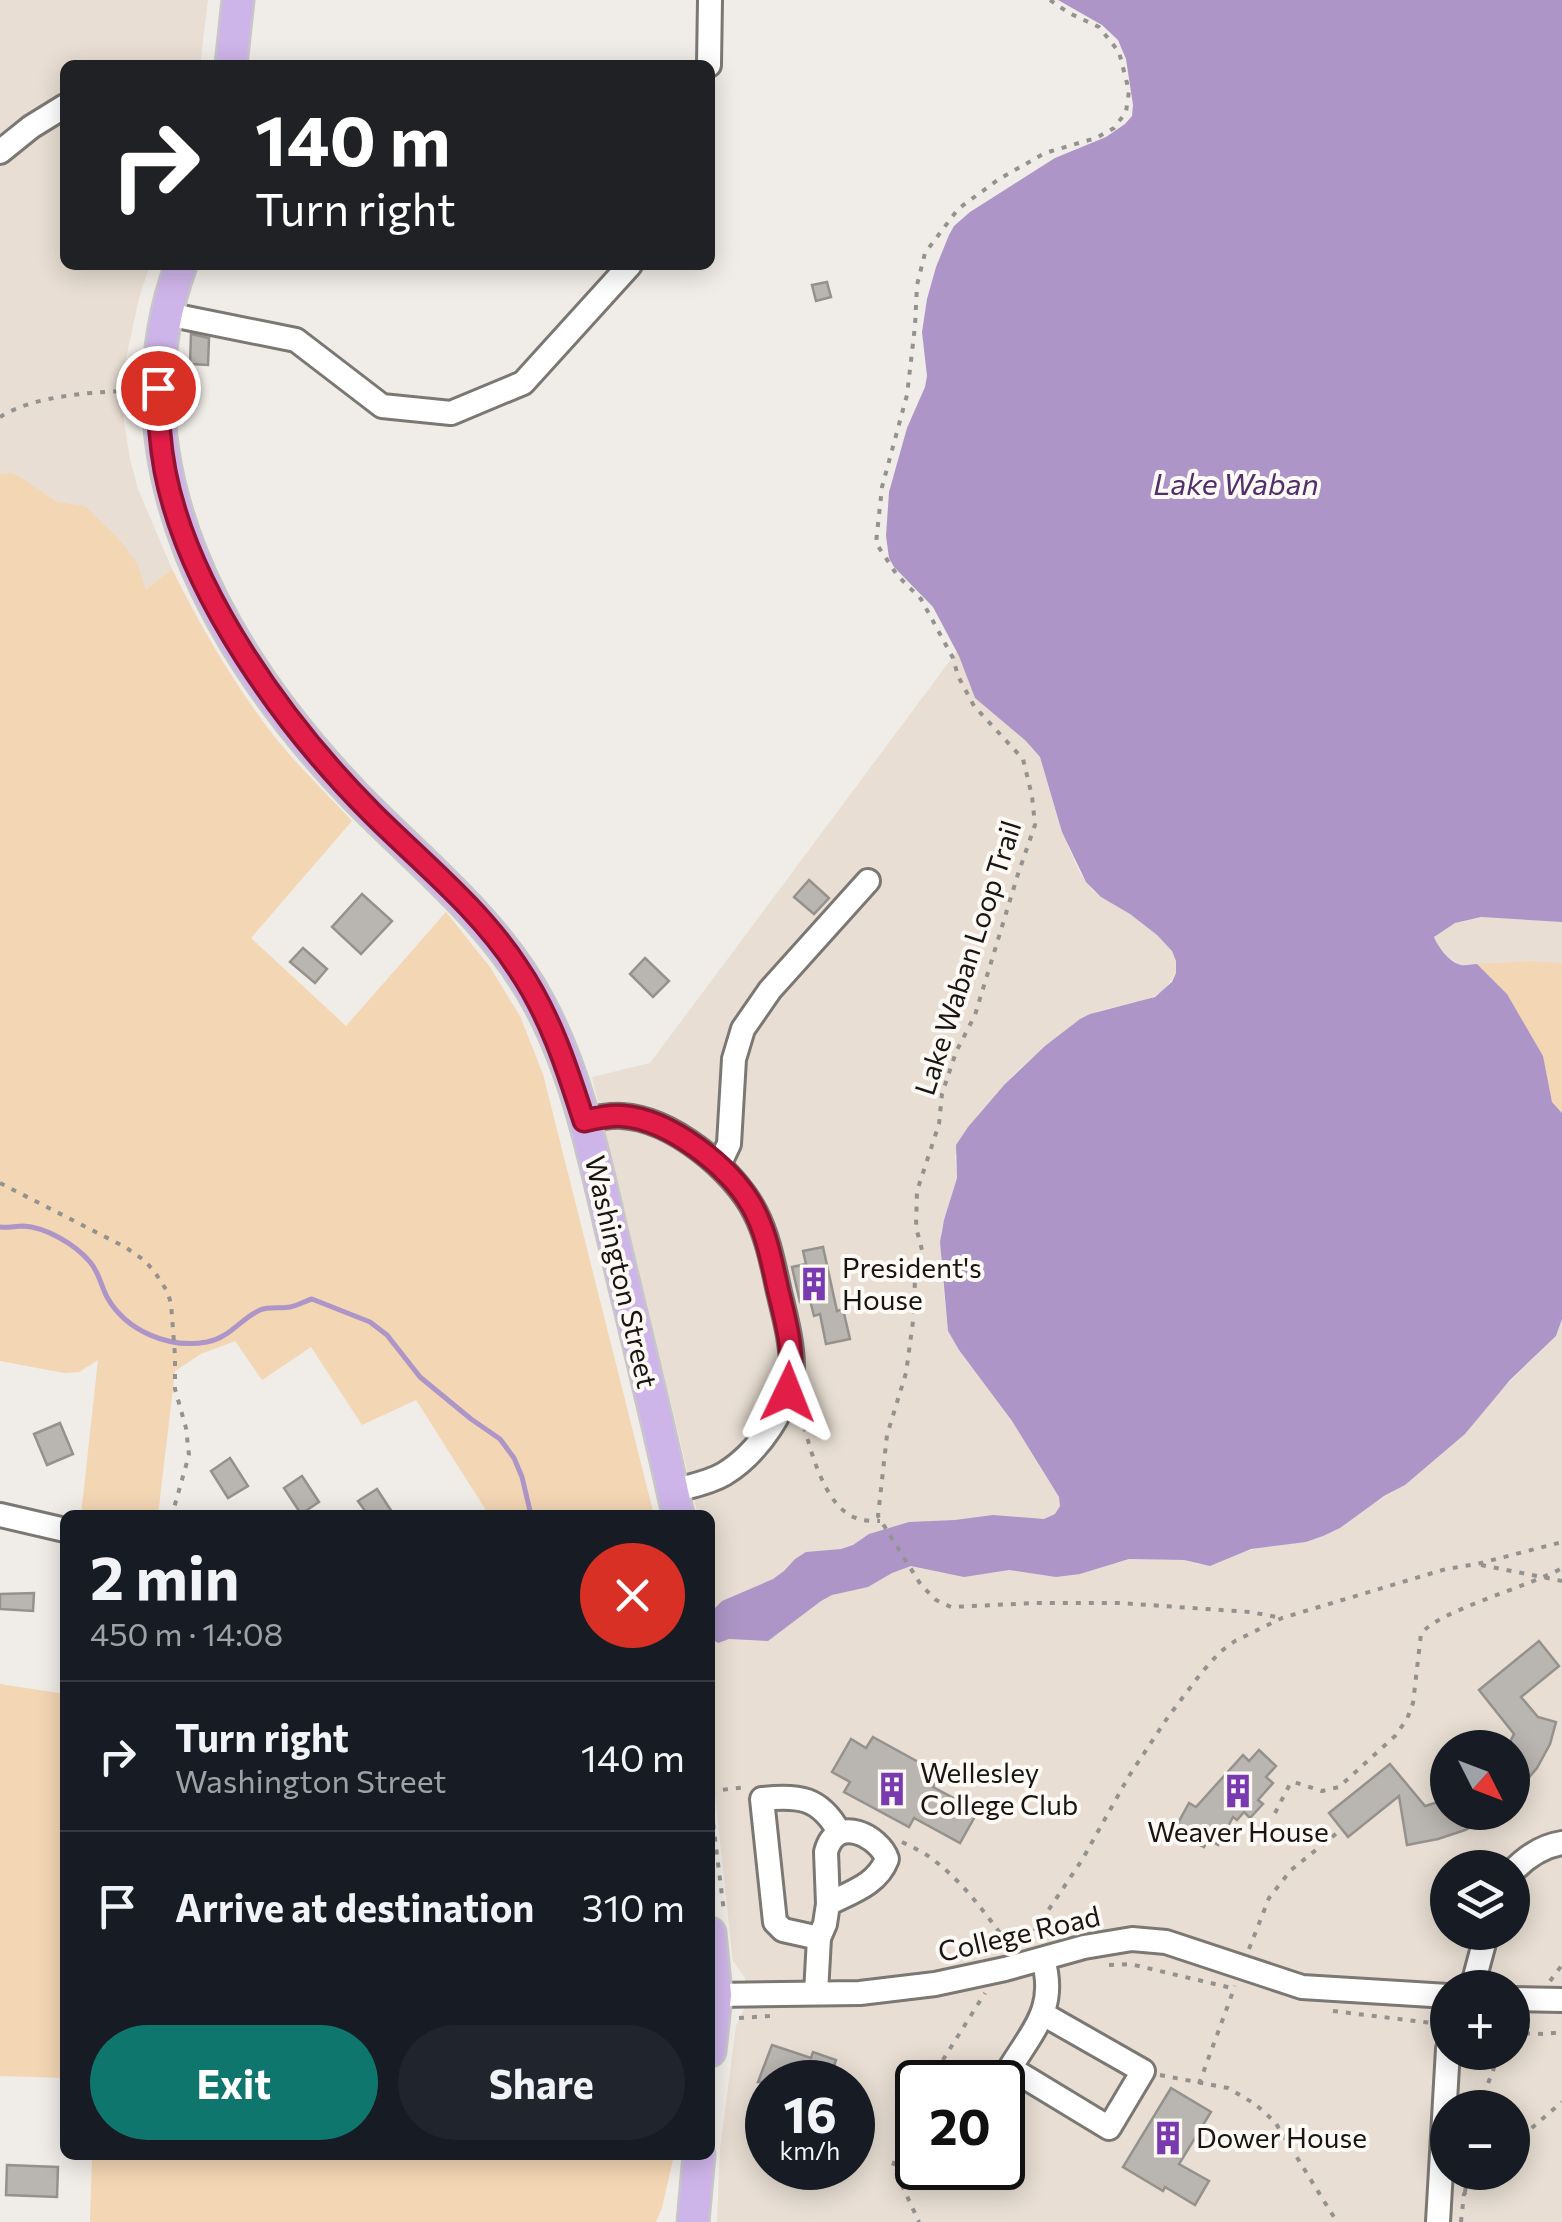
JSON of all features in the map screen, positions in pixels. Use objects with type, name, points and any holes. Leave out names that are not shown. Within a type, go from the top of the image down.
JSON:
[{"type":"main road","points":[[232,60],[238,0]]},
{"type":"main road","name":"Washington Street","points":[[180,270],[167,314],[158,392],[162,450],[172,501],[198,566],[237,642],[278,704],[321,759],[470,909],[506,951],[551,1027],[584,1121],[676,1503]]},
{"type":"main road","points":[[715,2033],[722,2008],[718,1930]]},
{"type":"main road","points":[[693,2222],[699,2160]]},
{"type":"street","points":[[709,60],[710,0]]},
{"type":"street","points":[[0,152],[60,109]]},
{"type":"street","points":[[167,314],[296,340],[382,406],[452,412],[523,383],[625,270]]},
{"type":"street","points":[[719,1165],[729,1144],[734,1059],[743,1029],[770,990],[868,881]]},
{"type":"street","points":[[584,1121],[612,1116],[637,1118],[678,1136],[719,1165],[746,1196],[763,1231],[790,1343],[791,1377],[781,1411],[767,1432],[724,1474],[676,1503]]},
{"type":"street","points":[[0,1515],[60,1529]]},
{"type":"street","points":[[819,1938],[783,1930],[775,1922],[762,1800],[798,1797],[825,1812],[839,1832]]},
{"type":"street","points":[[816,1993],[819,1938],[828,1904],[828,1844],[839,1832],[851,1831],[881,1846],[887,1859],[879,1876],[828,1904]]},
{"type":"street","points":[[1530,1856],[1562,1843]]},
{"type":"street","name":"College Road","points":[[722,2008],[816,1993],[956,1981],[1034,1951],[1132,1940],[1166,1942],[1302,1987],[1430,1995]]},
{"type":"street","points":[[1034,1951],[1048,1976],[1049,1991],[1043,2014],[1010,2068],[1109,2128],[1142,2071],[1043,2014]]},
{"type":"street","points":[[1530,1999],[1562,2000]]},
{"type":"street","points":[[1438,2222],[1447,2070]]},
{"type":"path","name":"Lake Waban Loop Trail","points":[[880,1521],[877,1510],[887,1434],[906,1373],[914,1314],[914,1276],[922,1250],[916,1227],[917,1191],[939,1124],[942,1094],[956,1052],[975,1015],[1036,825],[1023,759],[974,706],[921,598],[897,575],[876,544],[882,487],[907,395],[917,285],[925,253],[958,208],[999,179],[1045,153],[1096,138],[1114,128],[1126,112],[1128,91],[1119,52],[1099,27],[1050,0]]},
{"type":"path","points":[[0,417],[17,406],[102,391],[158,392]]},
{"type":"path","points":[[0,1184],[144,1260],[166,1291],[176,1356],[175,1389],[189,1454],[173,1510]]},
{"type":"path","points":[[800,1411],[821,1475],[837,1504],[859,1520],[880,1521],[921,1585],[942,1604],[961,1608],[1120,1603],[1250,1612],[1282,1618]]},
{"type":"path","points":[[1034,1951],[1129,1776],[1202,1672],[1235,1641],[1282,1618],[1446,1569],[1562,1542]]},
{"type":"path","points":[[1477,1564],[1562,1582]]},
{"type":"path","points":[[1275,1813],[1290,1784],[1322,1791],[1339,1787],[1395,1736],[1412,1703],[1421,1634],[1426,1627],[1562,1568]]},
{"type":"path","points":[[908,1845],[932,1858],[956,1880],[1016,1955]]},
{"type":"path","points":[[715,1880],[718,1930]]},
{"type":"path","points":[[1094,1967],[1130,1964],[1252,1992]]},
{"type":"path","points":[[943,2060],[994,1982]]},
{"type":"path","points":[[968,1998],[998,1991]]},
{"type":"path","points":[[722,2008],[776,2016]]},
{"type":"path","points":[[1320,2008],[1430,2023]]},
{"type":"path","points":[[1530,2034],[1562,2032]]},
{"type":"path","points":[[1142,2071],[1228,2088],[1256,2104],[1274,2122],[1337,2222]]},
{"type":"path","points":[[1530,2130],[1562,2102]]},
{"type":"path","points":[[903,2190],[918,2222]]},
{"type":"path","points":[[1461,2222],[1465,2190]]},
{"type":"path","points":[[1464,2194],[1468,2190]]},
{"type":"shaded area","points":[[0,0],[208,0],[201,60],[60,60],[60,270],[148,270],[125,363],[124,422],[138,489],[172,569],[0,713]]},
{"type":"shaded area","points":[[0,474],[20,477],[57,502],[85,506],[118,538],[138,565],[146,590],[172,569],[221,658],[263,721],[352,821],[251,938],[346,1026],[446,912],[490,967],[520,1016],[543,1074],[653,1510],[486,1510],[416,1400],[362,1425],[311,1347],[262,1380],[235,1341],[201,1354],[175,1371],[159,1510],[82,1510],[98,1360],[79,1372],[64,1373],[0,1361]]},
{"type":"shaded area","points":[[958,650],[975,698],[1027,741],[1040,757],[1062,832],[1080,873],[1093,891],[1157,935],[1176,961],[1176,973],[1164,991],[1144,1001],[1080,1019],[1020,1068],[976,1118],[955,1155],[957,1178],[941,1231],[948,1331],[1012,1421],[1059,1497],[1080,1574],[1129,1559],[1198,1564],[1269,1545],[1306,1542],[1405,1485],[1556,1336],[1562,1319],[1562,2222],[717,2222],[720,2149],[736,2026],[744,2009],[745,1978],[733,1961],[715,1795],[715,1510],[697,1510],[592,1077],[650,1063]]},
{"type":"shaded area","points":[[1482,917],[1562,922],[1562,1113],[1460,965],[1437,945],[1434,937],[1455,923]]},
{"type":"shaded area","points":[[1562,963],[1562,1113],[1552,1102],[1543,1056],[1507,994],[1477,964]]},
{"type":"shaded area","points":[[0,1684],[60,1693],[60,2078],[0,2076]]},
{"type":"shaded area","points":[[92,2160],[673,2160],[656,2222],[90,2222]]},
{"type":"water","name":"Lake Waban","points":[[1058,0],[1562,0],[1562,922],[1481,917],[1455,923],[1434,937],[1452,961],[1477,964],[1507,994],[1543,1056],[1552,1102],[1562,1113],[1562,1319],[1556,1336],[1510,1380],[1465,1434],[1405,1485],[1323,1536],[1251,1549],[1210,1566],[1184,1560],[1129,1559],[1056,1577],[1009,1570],[964,1577],[911,1566],[868,1587],[832,1595],[768,1641],[729,1639],[718,1643],[715,1608],[722,1601],[773,1579],[806,1552],[841,1549],[869,1534],[909,1522],[993,1515],[1044,1519],[1055,1514],[1060,1506],[1059,1497],[1012,1421],[948,1331],[940,1242],[957,1178],[956,1145],[1005,1084],[1045,1046],[1090,1014],[1155,997],[1172,982],[1176,961],[1157,935],[1101,897],[1086,882],[1062,832],[1040,757],[975,698],[959,656],[933,607],[889,558],[886,536],[889,492],[927,376],[922,332],[927,299],[954,226],[1055,158],[1106,137],[1132,116],[1126,59],[1118,40],[1102,25]]},
{"type":"building","points":[[827,282],[831,297],[816,301],[812,285]]},
{"type":"building","points":[[191,334],[209,338],[208,365],[190,364]]},
{"type":"building","points":[[809,880],[829,898],[814,914],[794,897]]},
{"type":"building","points":[[362,894],[392,921],[361,954],[332,927]]},
{"type":"building","points":[[303,948],[327,969],[315,983],[290,962]]},
{"type":"building","points":[[645,958],[669,981],[653,997],[630,974]]},
{"type":"building","name":"President's House","points":[[823,1247],[837,1311],[843,1309],[850,1339],[826,1344],[820,1314],[814,1316],[810,1300],[800,1302],[792,1267],[806,1264],[803,1251]]},
{"type":"building","points":[[60,1423],[73,1454],[47,1465],[34,1434]]},
{"type":"building","points":[[230,1458],[248,1486],[228,1498],[211,1471]]},
{"type":"building","points":[[302,1476],[319,1502],[307,1510],[298,1510],[284,1488]]},
{"type":"building","points":[[377,1489],[391,1510],[364,1510],[358,1501]]},
{"type":"building","points":[[34,1593],[33,1611],[0,1609],[0,1594]]},
{"type":"building","points":[[1539,1641],[1559,1666],[1521,1697],[1538,1717],[1556,1722],[1550,1744],[1530,1776],[1530,1730],[1511,1730],[1479,1690]]},
{"type":"building","name":"Wellesley College Club","points":[[873,1737],[940,1774],[933,1787],[978,1811],[960,1843],[914,1818],[909,1827],[844,1792],[850,1782],[832,1772],[851,1739],[866,1748]]},
{"type":"building","name":"Weaver House","points":[[1259,1750],[1276,1766],[1266,1777],[1273,1783],[1258,1800],[1263,1804],[1250,1818],[1244,1812],[1237,1820],[1233,1817],[1218,1845],[1208,1839],[1204,1847],[1186,1838],[1189,1832],[1177,1825],[1189,1803],[1196,1807],[1243,1755],[1249,1761]]},
{"type":"building","points":[[1390,1764],[1425,1806],[1430,1804],[1430,1830],[1465,1830],[1407,1845],[1399,1796],[1348,1837],[1329,1813]]},
{"type":"building","points":[[772,2045],[811,2058],[813,2052],[836,2060],[766,2060]]},
{"type":"building","name":"Dower House","points":[[1171,2088],[1211,2112],[1179,2164],[1209,2181],[1195,2205],[1123,2167]]},
{"type":"building","points":[[7,2165],[58,2167],[57,2197],[6,2195]]},
{"type":"waterway","points":[[0,1227],[32,1227],[69,1243],[93,1266],[115,1309],[137,1328],[164,1340],[207,1342],[223,1336],[260,1310],[312,1299],[370,1322],[387,1335],[420,1377],[500,1439],[522,1477],[530,1510]]},
{"type":"place","name":"President's House","points":[[814,1284]]},
{"type":"place","name":"Wellesley College Club","points":[[892,1789]]},
{"type":"place","name":"Weaver House","points":[[1238,1791]]},
{"type":"place","name":"Dower House","points":[[1168,2138]]},
{"type":"route","points":[[158,388],[162,450],[176,511],[203,577],[251,664],[321,759],[462,900],[506,951],[551,1027],[584,1121],[624,1116],[648,1122],[704,1154],[738,1185],[767,1242],[790,1343],[788,1392]]}]
